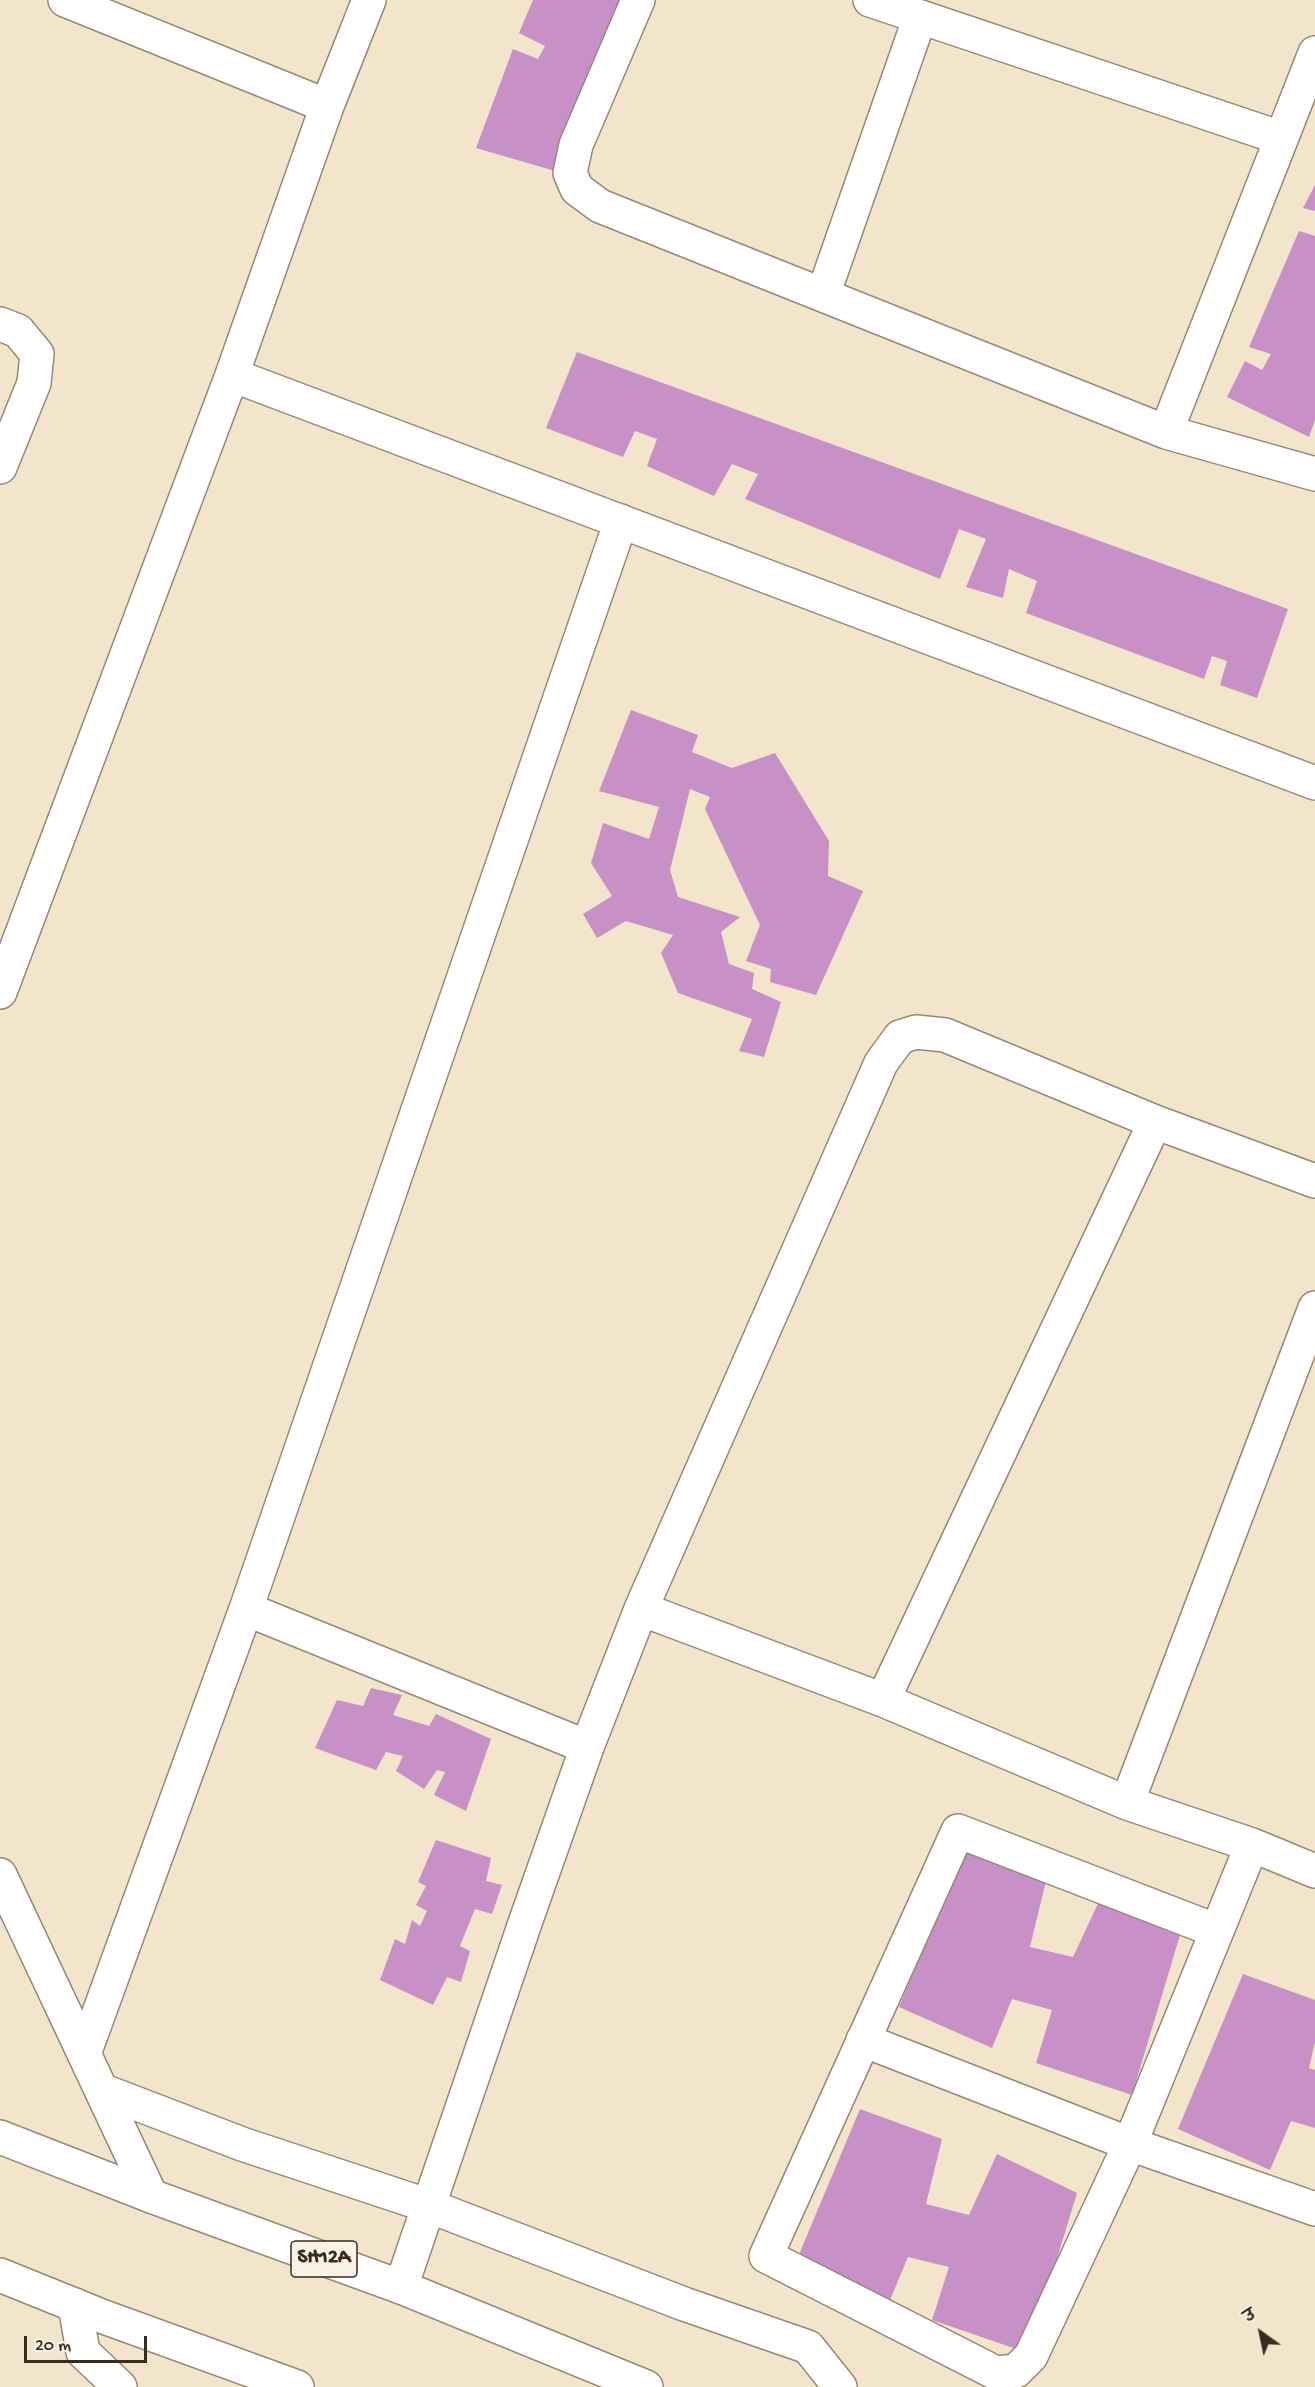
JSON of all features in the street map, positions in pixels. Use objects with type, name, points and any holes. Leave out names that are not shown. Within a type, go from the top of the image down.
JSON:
[{"type":"street","points":[[65,0],[327,106]]},
{"type":"street","points":[[0,992],[232,375],[327,106],[369,0]]},
{"type":"street","points":[[638,0],[576,145],[570,173],[578,189],[600,206],[1166,432],[1315,474]]},
{"type":"street","points":[[870,0],[1281,138]]},
{"type":"street","points":[[823,295],[920,17]]},
{"type":"street","points":[[1166,432],[1315,53]]},
{"type":"street","points":[[0,324],[18,331],[37,354],[34,383],[0,466]]},
{"type":"street","points":[[232,375],[1315,783]]},
{"type":"street","points":[[84,2054],[246,1609],[621,521]]},
{"type":"street","points":[[401,2287],[587,1747],[641,1609],[881,1063],[900,1037],[916,1032],[945,1035],[1155,1122],[1315,1181]]},
{"type":"street","points":[[883,1700],[1155,1122]]},
{"type":"street","points":[[1127,1803],[1315,1308]]},
{"type":"street","points":[[246,1609],[587,1747]]},
{"type":"street","points":[[641,1609],[883,1700],[1127,1803],[1252,1845],[1315,1871]]},
{"type":"street","points":[[1217,1931],[958,1832],[766,2256],[996,2373],[1016,2370],[1031,2356],[1130,2144],[1217,1931],[1252,1845]]},
{"type":"street","points":[[0,1875],[151,2196]]},
{"type":"street","points":[[863,2040],[1130,2144],[1315,2209]]},
{"type":"street","points":[[101,2090],[242,2144],[429,2206],[684,2304],[808,2347],[840,2387]]},
{"type":"street","name":"SH12A","points":[[0,2137],[151,2196],[401,2287],[646,2387]]},
{"type":"street","points":[[0,2275],[297,2387]]},
{"type":"street","points":[[75,2305],[83,2352],[120,2387]]},
{"type":"building","points":[[533,0],[620,0],[555,171],[476,148],[513,49],[538,59],[545,46],[519,33]]},
{"type":"building","points":[[1315,185],[1315,211],[1303,208]]},
{"type":"building","points":[[1299,231],[1315,236],[1315,420],[1309,437],[1227,397],[1245,361],[1262,370],[1271,354],[1249,347]]},
{"type":"building","points":[[577,352],[1288,609],[1257,698],[1220,685],[1227,661],[1212,656],[1204,679],[1026,613],[1037,581],[1009,569],[1003,598],[966,587],[986,539],[959,529],[940,579],[745,499],[758,474],[732,464],[714,496],[647,466],[657,439],[635,431],[623,457],[546,428]]},
{"type":"building","points":[[631,710],[698,735],[692,752],[732,768],[775,753],[829,841],[828,876],[863,891],[816,995],[770,982],[771,969],[746,961],[760,925],[705,809],[710,797],[690,789],[670,870],[678,897],[740,917],[721,932],[729,964],[754,973],[752,989],[781,1002],[764,1057],[739,1051],[752,1019],[678,993],[661,953],[673,935],[626,921],[597,938],[583,914],[612,896],[591,863],[603,823],[649,839],[659,807],[599,791]]},
{"type":"building","points":[[371,1688],[402,1695],[393,1715],[429,1726],[436,1714],[491,1739],[466,1811],[434,1795],[445,1772],[437,1770],[424,1789],[396,1771],[403,1756],[386,1752],[376,1770],[315,1748],[337,1700],[363,1706]]},
{"type":"building","points":[[436,1840],[491,1858],[486,1881],[502,1885],[492,1914],[475,1909],[460,1946],[470,1951],[461,1982],[447,1977],[433,2005],[380,1980],[395,1939],[405,1944],[412,1920],[420,1926],[427,1911],[416,1905],[426,1886],[418,1882]]},
{"type":"building","points":[[964,1852],[1046,1881],[1030,1947],[1073,1957],[1101,1897],[1180,1935],[1132,2095],[1036,2063],[1052,2010],[1012,1999],[992,2048],[899,2007]]},
{"type":"building","points":[[1243,1974],[1315,2000],[1315,2042],[1309,2068],[1315,2070],[1315,2128],[1291,2121],[1270,2170],[1178,2129]]},
{"type":"building","points":[[860,2109],[942,2139],[926,2204],[969,2215],[997,2154],[1077,2193],[1028,2353],[932,2320],[949,2267],[908,2257],[888,2305],[795,2264]]}]
